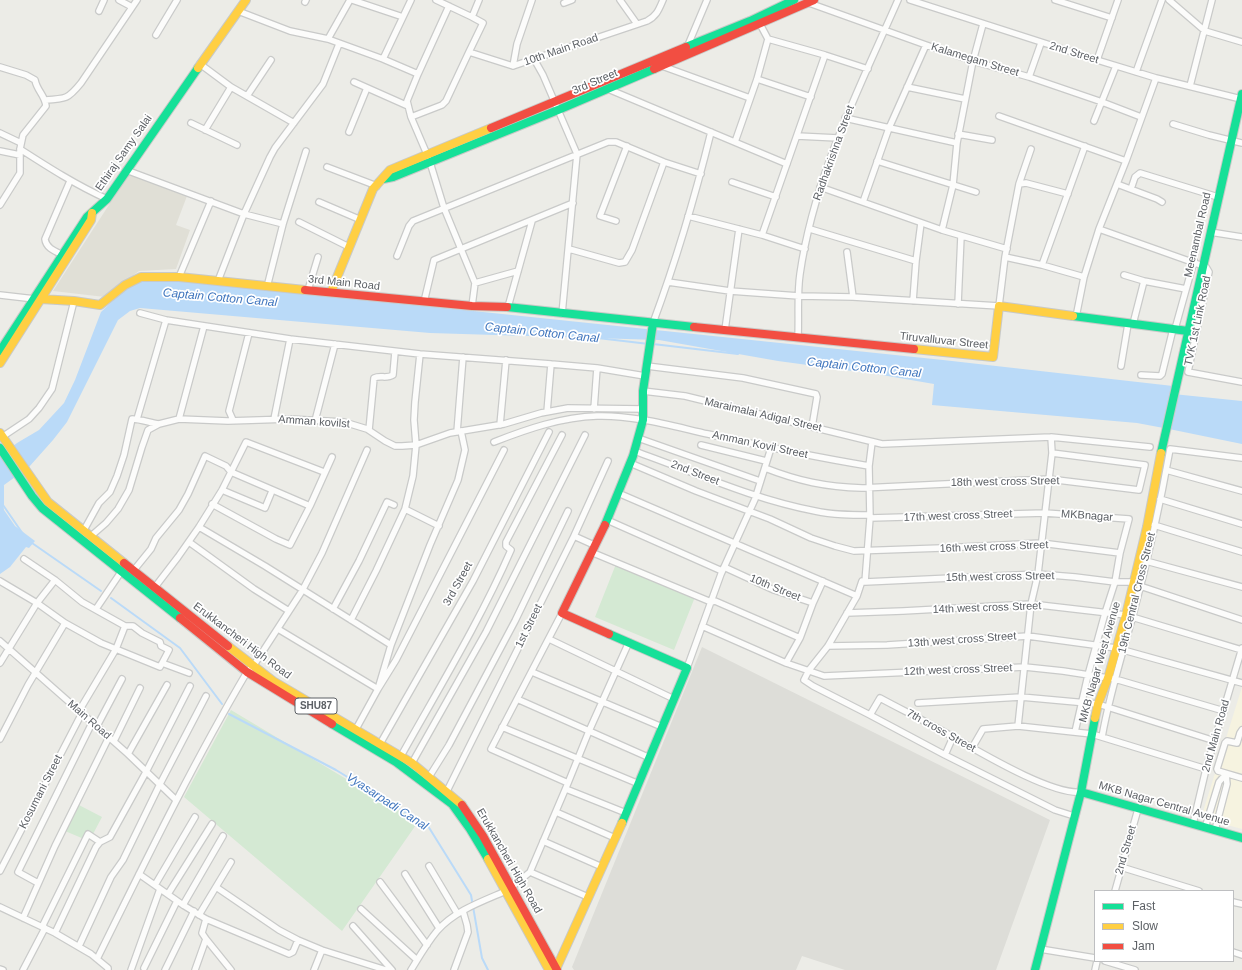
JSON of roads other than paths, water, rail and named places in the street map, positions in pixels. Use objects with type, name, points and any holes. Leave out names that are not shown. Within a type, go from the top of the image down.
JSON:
[{"type":"main road","name":"Ethiraj Samy Salai","points":[[65,256],[86,217],[107,199],[246,0]]},
{"type":"main road","name":"3rd Street","points":[[331,292],[373,189],[390,170],[750,20],[794,0]]},
{"type":"main road","name":"3rd Street","points":[[383,179],[393,177],[558,110],[811,1]]},
{"type":"main road","name":"Meenambal Road","points":[[1165,430],[1231,140],[1238,123],[1241,97]]},
{"type":"main road","points":[[0,363],[24,320],[65,256]]},
{"type":"main road","name":"3rd Main Road","points":[[37,299],[74,301],[100,305],[125,285],[141,277],[179,277],[424,302],[508,307],[653,326]]},
{"type":"main road","points":[[1000,306],[1188,331]]},
{"type":"main road","name":"Tiruvalluvar Street","points":[[653,326],[725,330],[992,357],[1000,306]]},
{"type":"main road","points":[[0,350],[24,320]]},
{"type":"main road","points":[[554,970],[639,784],[687,668],[562,613],[607,520],[634,451],[643,420],[643,391],[653,326]]},
{"type":"main road","name":"MKB Nagar West Avenue","points":[[1035,970],[1080,792],[1098,704],[1111,679],[1140,573],[1165,430]]},
{"type":"main road","name":"Erukkancheri High Road","points":[[2,437],[48,502],[273,681],[412,763],[461,804],[483,836],[509,889],[554,970]]},
{"type":"main road","name":"SHU87","points":[[0,448],[32,496],[42,508],[247,672],[396,762],[452,804],[509,889]]},
{"type":"main road","points":[[122,572],[131,568]]},
{"type":"main road","name":"MKB Nagar Central Avenue","points":[[1080,792],[1242,838]]},
{"type":"street","points":[[99,11],[104,0]]},
{"type":"street","points":[[119,0],[132,7]]},
{"type":"street","points":[[45,100],[64,99],[70,96],[81,83],[137,0]]},
{"type":"street","points":[[156,35],[177,0]]},
{"type":"street","points":[[328,40],[351,0],[403,17]]},
{"type":"street","points":[[384,59],[411,0]]},
{"type":"street","points":[[411,117],[442,105],[446,101],[483,25],[482,22],[472,16],[436,0]]},
{"type":"street","points":[[472,16],[479,0]]},
{"type":"street","points":[[513,66],[517,44],[532,0]]},
{"type":"street","points":[[564,3],[572,0]]},
{"type":"street","points":[[620,0],[637,24]]},
{"type":"street","name":"10th Main Road","points":[[469,52],[513,66],[653,18],[657,14],[663,0]]},
{"type":"street","points":[[688,45],[707,0]]},
{"type":"street","name":"Radhakrishna Street","points":[[798,337],[800,275],[820,187],[845,118],[868,70],[898,0]]},
{"type":"street","name":"2nd Street","points":[[910,0],[1041,43],[1156,78],[1241,97]]},
{"type":"street","points":[[1055,0],[1112,18]]},
{"type":"street","points":[[1097,60],[1118,0]]},
{"type":"street","points":[[1136,72],[1162,0]]},
{"type":"street","points":[[1169,0],[1204,31],[1242,42]]},
{"type":"street","points":[[1190,86],[1212,0]]},
{"type":"street","name":"Kalamegam Street","points":[[811,1],[926,45],[973,61],[1029,77],[1141,117]]},
{"type":"street","points":[[449,6],[407,98],[411,117],[430,162],[444,208],[475,283],[472,306]]},
{"type":"street","points":[[238,11],[290,31],[328,40],[384,59],[418,74]]},
{"type":"street","points":[[735,142],[757,79],[768,39],[760,24]]},
{"type":"street","points":[[942,230],[953,185],[958,134],[973,61],[983,24]]},
{"type":"street","points":[[768,39],[825,55],[868,70]]},
{"type":"street","points":[[1029,77],[1041,43]]},
{"type":"street","points":[[218,281],[244,214],[270,157],[275,148],[323,84],[339,44]]},
{"type":"street","points":[[864,202],[889,128],[926,45]]},
{"type":"street","points":[[762,235],[825,55]]},
{"type":"street","points":[[534,59],[543,74],[577,154],[562,314]]},
{"type":"street","points":[[247,96],[271,60]]},
{"type":"street","points":[[200,64],[231,87],[294,123]]},
{"type":"street","points":[[662,66],[750,98]]},
{"type":"street","points":[[1094,121],[1116,66]]},
{"type":"street","points":[[0,67],[26,75],[35,80],[36,88],[45,100],[46,106],[26,130],[20,146],[21,168],[19,176],[0,205]]},
{"type":"street","points":[[1076,317],[1084,277],[1099,229],[1126,161],[1156,78]]},
{"type":"street","points":[[757,79],[811,97]]},
{"type":"street","points":[[354,82],[408,106]]},
{"type":"street","points":[[205,130],[231,87]]},
{"type":"street","points":[[907,87],[965,99]]},
{"type":"street","points":[[349,132],[367,88]]},
{"type":"street","points":[[608,89],[787,164]]},
{"type":"street","points":[[999,116],[1126,161]]},
{"type":"street","points":[[845,118],[957,143]]},
{"type":"street","points":[[191,123],[237,145]]},
{"type":"street","points":[[1173,124],[1242,143]]},
{"type":"street","points":[[653,326],[701,174],[711,132]]},
{"type":"street","points":[[0,133],[70,181],[107,199]]},
{"type":"street","points":[[958,134],[992,140]]},
{"type":"street","points":[[797,136],[838,138]]},
{"type":"street","points":[[397,256],[411,223],[444,208],[608,142],[616,142],[664,162],[701,174]]},
{"type":"street","points":[[616,221],[600,216],[627,146]]},
{"type":"street","points":[[1042,265],[1085,146]]},
{"type":"street","points":[[668,282],[730,291],[799,296],[853,297],[1000,306],[1005,257],[1019,184],[1031,150]]},
{"type":"street","points":[[0,151],[20,156]]},
{"type":"street","points":[[267,287],[283,224],[306,151]]},
{"type":"street","points":[[877,161],[976,192]]},
{"type":"street","points":[[569,249],[619,263],[625,262],[632,250],[664,162]]},
{"type":"street","points":[[327,167],[377,186]]},
{"type":"street","points":[[126,170],[244,214],[283,224]]},
{"type":"street","points":[[1132,189],[1135,177],[1140,172],[1218,197]]},
{"type":"street","points":[[65,256],[48,247],[45,244],[44,239],[70,181]]},
{"type":"street","points":[[732,182],[776,197]]},
{"type":"street","points":[[1019,184],[1026,183],[1068,194]]},
{"type":"street","points":[[1117,184],[1162,202]]},
{"type":"street","points":[[820,187],[942,230],[1007,249]]},
{"type":"street","points":[[179,277],[211,201]]},
{"type":"street","points":[[319,202],[361,220]]},
{"type":"street","points":[[424,302],[434,260],[573,203]]},
{"type":"street","points":[[688,216],[762,235],[805,249]]},
{"type":"street","points":[[508,307],[532,221]]},
{"type":"street","points":[[299,222],[349,247]]},
{"type":"street","points":[[913,301],[921,223]]},
{"type":"street","points":[[810,229],[916,261]]},
{"type":"street","points":[[1099,229],[1203,265]]},
{"type":"street","points":[[725,330],[739,230]]},
{"type":"street","points":[[1210,232],[1242,237]]},
{"type":"street","points":[[958,304],[961,236]]},
{"type":"street","points":[[847,252],[853,297]]},
{"type":"street","points":[[308,290],[318,257]]},
{"type":"street","points":[[1005,257],[1042,265],[1084,277]]},
{"type":"street","points":[[1141,375],[1157,377],[1162,374],[1194,262]]},
{"type":"street","name":"TVK 1st Link Road","points":[[1203,265],[1209,272],[1188,372],[1242,382]]},
{"type":"street","points":[[475,283],[518,271]]},
{"type":"street","points":[[1124,276],[1186,289]]},
{"type":"street","points":[[1121,366],[1131,324],[1144,281]]},
{"type":"street","points":[[0,295],[37,299]]},
{"type":"street","points":[[2,437],[29,419],[39,408],[52,389],[74,301]]},
{"type":"street","points":[[140,313],[166,320],[290,339],[395,352],[597,368],[645,376]]},
{"type":"street","points":[[137,419],[166,320]]},
{"type":"street","points":[[179,419],[204,326]]},
{"type":"street","points":[[233,420],[229,411],[249,333]]},
{"type":"street","points":[[274,419],[290,339]]},
{"type":"street","points":[[315,420],[335,344]]},
{"type":"street","points":[[369,430],[374,378],[377,376],[393,376],[395,352]]},
{"type":"street","points":[[351,620],[405,509],[414,476],[416,445],[414,420],[420,354]]},
{"type":"street","points":[[378,689],[391,645],[430,545],[458,480],[465,450],[459,431],[463,357]]},
{"type":"street","points":[[500,425],[506,360]]},
{"type":"street","points":[[547,412],[551,364]]},
{"type":"street","points":[[647,366],[743,378],[816,394],[817,398],[812,427]]},
{"type":"street","points":[[594,408],[597,368]]},
{"type":"street","name":"Maraimalai Adigal Street","points":[[643,391],[685,396],[812,427],[844,433],[882,444],[1051,437],[1150,447]]},
{"type":"street","name":"Amman kovilst","points":[[159,424],[179,419],[228,421],[290,419],[344,422],[369,430],[395,446],[416,445],[459,431],[500,425],[547,412],[568,408],[644,408]]},
{"type":"street","name":"Amman Kovil Street","points":[[494,442],[540,426],[597,416],[643,420],[771,448],[869,466]]},
{"type":"street","points":[[84,530],[99,503],[110,492],[117,476],[124,455],[132,419],[159,424]]},
{"type":"street","points":[[91,536],[106,523],[118,509],[129,490],[148,430],[159,424]]},
{"type":"street","name":"3rd Street","points":[[380,744],[473,580],[549,432]]},
{"type":"street","points":[[400,756],[497,582],[511,550],[506,546],[506,542],[562,435]]},
{"type":"street","points":[[412,763],[486,632],[546,516],[585,435]]},
{"type":"street","points":[[1018,726],[1031,604],[1038,574],[1052,453],[1051,437]]},
{"type":"street","points":[[638,438],[760,481]]},
{"type":"street","points":[[155,587],[199,527],[222,490],[246,442],[324,472]]},
{"type":"street","points":[[872,442],[869,466],[870,517],[865,582],[862,581],[857,596],[828,646],[809,670],[804,680],[812,686],[1055,810],[1074,816]]},
{"type":"street","points":[[701,445],[766,461]]},
{"type":"street","points":[[687,668],[723,569],[756,495],[771,448]]},
{"type":"street","name":"19th Central Cross Street","points":[[1140,573],[1146,561],[1170,449],[1242,458]]},
{"type":"street","points":[[97,959],[176,800],[216,724],[247,672],[254,665],[302,590],[322,552],[367,450]]},
{"type":"street","points":[[356,730],[378,689],[396,660],[504,450]]},
{"type":"street","name":"2nd Street","points":[[634,451],[719,483],[756,495],[815,511],[870,517]]},
{"type":"street","name":"18th west cross Street","points":[[765,468],[785,476],[835,487],[862,488],[1048,479],[1139,490],[1145,465],[1052,453]]},
{"type":"street","points":[[131,568],[150,549],[156,538],[179,510],[205,456],[226,466],[231,472],[272,491],[310,506]]},
{"type":"street","points":[[212,504],[276,540],[290,546],[332,457]]},
{"type":"street","name":"1st Street","points":[[447,791],[574,536],[608,460]]},
{"type":"street","points":[[630,463],[696,491],[749,510]]},
{"type":"street","points":[[1166,470],[1242,491]]},
{"type":"street","points":[[222,490],[265,508],[272,491]]},
{"type":"street","points":[[618,493],[857,596]]},
{"type":"street","points":[[1160,499],[1242,524]]},
{"type":"street","points":[[333,609],[359,561],[387,502],[394,505]]},
{"type":"street","points":[[405,509],[439,526]]},
{"type":"street","name":"16th west cross Street","points":[[749,510],[811,538],[854,551],[1041,543],[1120,553]]},
{"type":"street","points":[[429,777],[449,745],[515,621],[568,511]]},
{"type":"street","name":"17th west cross Street","points":[[870,517],[1045,513]]},
{"type":"street","name":"MKBnagar","points":[[1045,513],[1129,519],[1120,553]]},
{"type":"street","name":"10th Street","points":[[607,520],[774,590],[813,603],[800,638],[786,663]]},
{"type":"street","points":[[1154,525],[1242,552]]},
{"type":"street","points":[[199,527],[391,645]]},
{"type":"street","points":[[574,536],[593,549],[711,602],[715,601],[800,638]]},
{"type":"street","points":[[188,542],[254,589],[289,611]]},
{"type":"street","points":[[1075,732],[1096,645],[1115,582],[1120,553]]},
{"type":"street","points":[[0,581],[37,603],[65,623],[101,643],[160,667],[169,650],[161,646],[160,642],[142,633],[133,626],[125,626],[82,602],[55,580],[24,559]]},
{"type":"street","points":[[1146,561],[1242,587]]},
{"type":"street","points":[[96,609],[122,572]]},
{"type":"street","name":"15th west cross Street","points":[[865,582],[1038,574],[1075,577],[1137,584],[1242,620]]},
{"type":"street","points":[[0,663],[37,603],[55,580]]},
{"type":"street","points":[[813,603],[823,581]]},
{"type":"street","name":"14th west cross Street","points":[[847,612],[903,611],[1031,604],[1129,616],[1242,650]]},
{"type":"street","points":[[562,613],[491,749],[626,813]]},
{"type":"street","points":[[0,740],[35,672],[65,623]]},
{"type":"street","name":"Kosumani Street","points":[[0,871],[80,712],[116,649],[125,626]]},
{"type":"street","name":"12th west cross Street","points":[[702,626],[786,663],[824,676],[1025,667],[1063,671],[1111,679],[1224,711]]},
{"type":"street","points":[[278,629],[378,689]]},
{"type":"street","name":"13th west cross Street","points":[[828,646],[888,645],[1028,636],[1120,649],[1242,683]]},
{"type":"street","points":[[549,639],[674,699]]},
{"type":"street","name":"Main Road","points":[[0,641],[95,724],[176,800]]},
{"type":"street","points":[[411,970],[439,928],[460,912],[509,889],[530,872],[629,642]]},
{"type":"street","name":"2nd Main Road","points":[[1193,824],[1206,769],[1242,650]]},
{"type":"street","points":[[162,663],[189,673]]},
{"type":"street","points":[[532,672],[662,728]]},
{"type":"street","points":[[38,883],[18,872],[95,724],[122,679]]},
{"type":"street","points":[[1102,737],[1111,679]]},
{"type":"street","points":[[128,754],[167,684]]},
{"type":"street","points":[[55,933],[96,847],[100,842],[110,837],[146,772],[190,686]]},
{"type":"street","points":[[23,918],[55,846],[111,739],[140,688]]},
{"type":"street","points":[[79,946],[111,877],[123,860],[160,784],[206,696]]},
{"type":"street","points":[[918,703],[1021,697],[1098,704],[1214,741]]},
{"type":"street","name":"7th cross Street","points":[[870,715],[880,698],[972,748],[1050,787],[1073,793],[1080,792]]},
{"type":"street","points":[[517,699],[650,758]]},
{"type":"street","points":[[972,748],[983,729],[1018,726],[1092,734],[1206,769]]},
{"type":"street","points":[[502,727],[639,784]]},
{"type":"street","points":[[1242,730],[1240,733],[1239,744],[1226,741],[1217,769],[1218,771],[1226,774],[1242,778]]},
{"type":"street","points":[[946,754],[953,737]]},
{"type":"street","points":[[1205,828],[1218,782],[1226,774]]},
{"type":"street","points":[[1215,830],[1226,790],[1226,774]]},
{"type":"street","name":"2nd Street","points":[[1115,890],[1138,809]]},
{"type":"street","points":[[556,812],[615,838]]},
{"type":"street","points":[[155,885],[195,817]]},
{"type":"street","points":[[168,894],[212,824]]},
{"type":"street","points":[[23,970],[88,834],[100,842]]},
{"type":"street","points":[[183,905],[223,836]]},
{"type":"street","points":[[543,841],[602,867]]},
{"type":"street","points":[[199,915],[231,862]]},
{"type":"street","points":[[429,866],[468,925],[468,932],[454,970]]},
{"type":"street","points":[[1121,867],[1196,890]]},
{"type":"street","points":[[530,872],[588,897]]},
{"type":"street","points":[[139,874],[177,901],[206,919],[289,954],[293,952],[298,940]]},
{"type":"street","points":[[405,874],[439,928]]},
{"type":"street","points":[[380,882],[427,945]]},
{"type":"street","points":[[216,886],[278,930],[298,940],[322,950],[386,970]]},
{"type":"street","points":[[131,970],[160,889]]},
{"type":"street","points":[[144,968],[177,901]]},
{"type":"street","points":[[0,907],[79,946],[108,968],[108,970]]},
{"type":"street","points":[[360,909],[417,960]]},
{"type":"street","points":[[165,970],[194,911]]},
{"type":"street","points":[[206,919],[202,933],[231,970]]},
{"type":"street","points":[[353,926],[392,970]]},
{"type":"street","points":[[195,970],[206,939]]},
{"type":"street","points":[[1040,949],[1094,958]]},
{"type":"street","points":[[314,970],[322,950]]},
{"type":"street","points":[[1108,962],[1135,970]]},
{"type":"water","points":[[157,278],[943,360],[1173,386],[1173,394],[1242,401],[1242,444],[1137,423],[932,405],[934,384],[882,375],[778,361],[659,340],[430,333],[140,308],[130,311],[118,320],[67,422],[29,467],[4,485],[2,493],[4,510],[15,526],[35,541],[29,548],[26,547],[10,567],[0,574],[0,456],[17,443],[39,430],[64,403],[75,380],[101,312],[123,291],[137,283]]},
{"type":"waterway","name":"Captain Cotton Canal","points":[[589,337],[649,344]]},
{"type":"waterway","name":"Captain Cotton Canal","points":[[653,344],[738,354]]},
{"type":"waterway","name":"Captain Cotton Canal","points":[[3,486],[3,505],[23,534]]},
{"type":"waterway","name":"Vyasarpadi Canal","points":[[32,543],[101,591]]},
{"type":"waterway","name":"Vyasarpadi Canal","points":[[111,598],[180,648],[222,704]]},
{"type":"waterway","name":"Vyasarpadi Canal","points":[[229,714],[336,770],[428,826],[471,895],[482,958],[488,970]]}]
